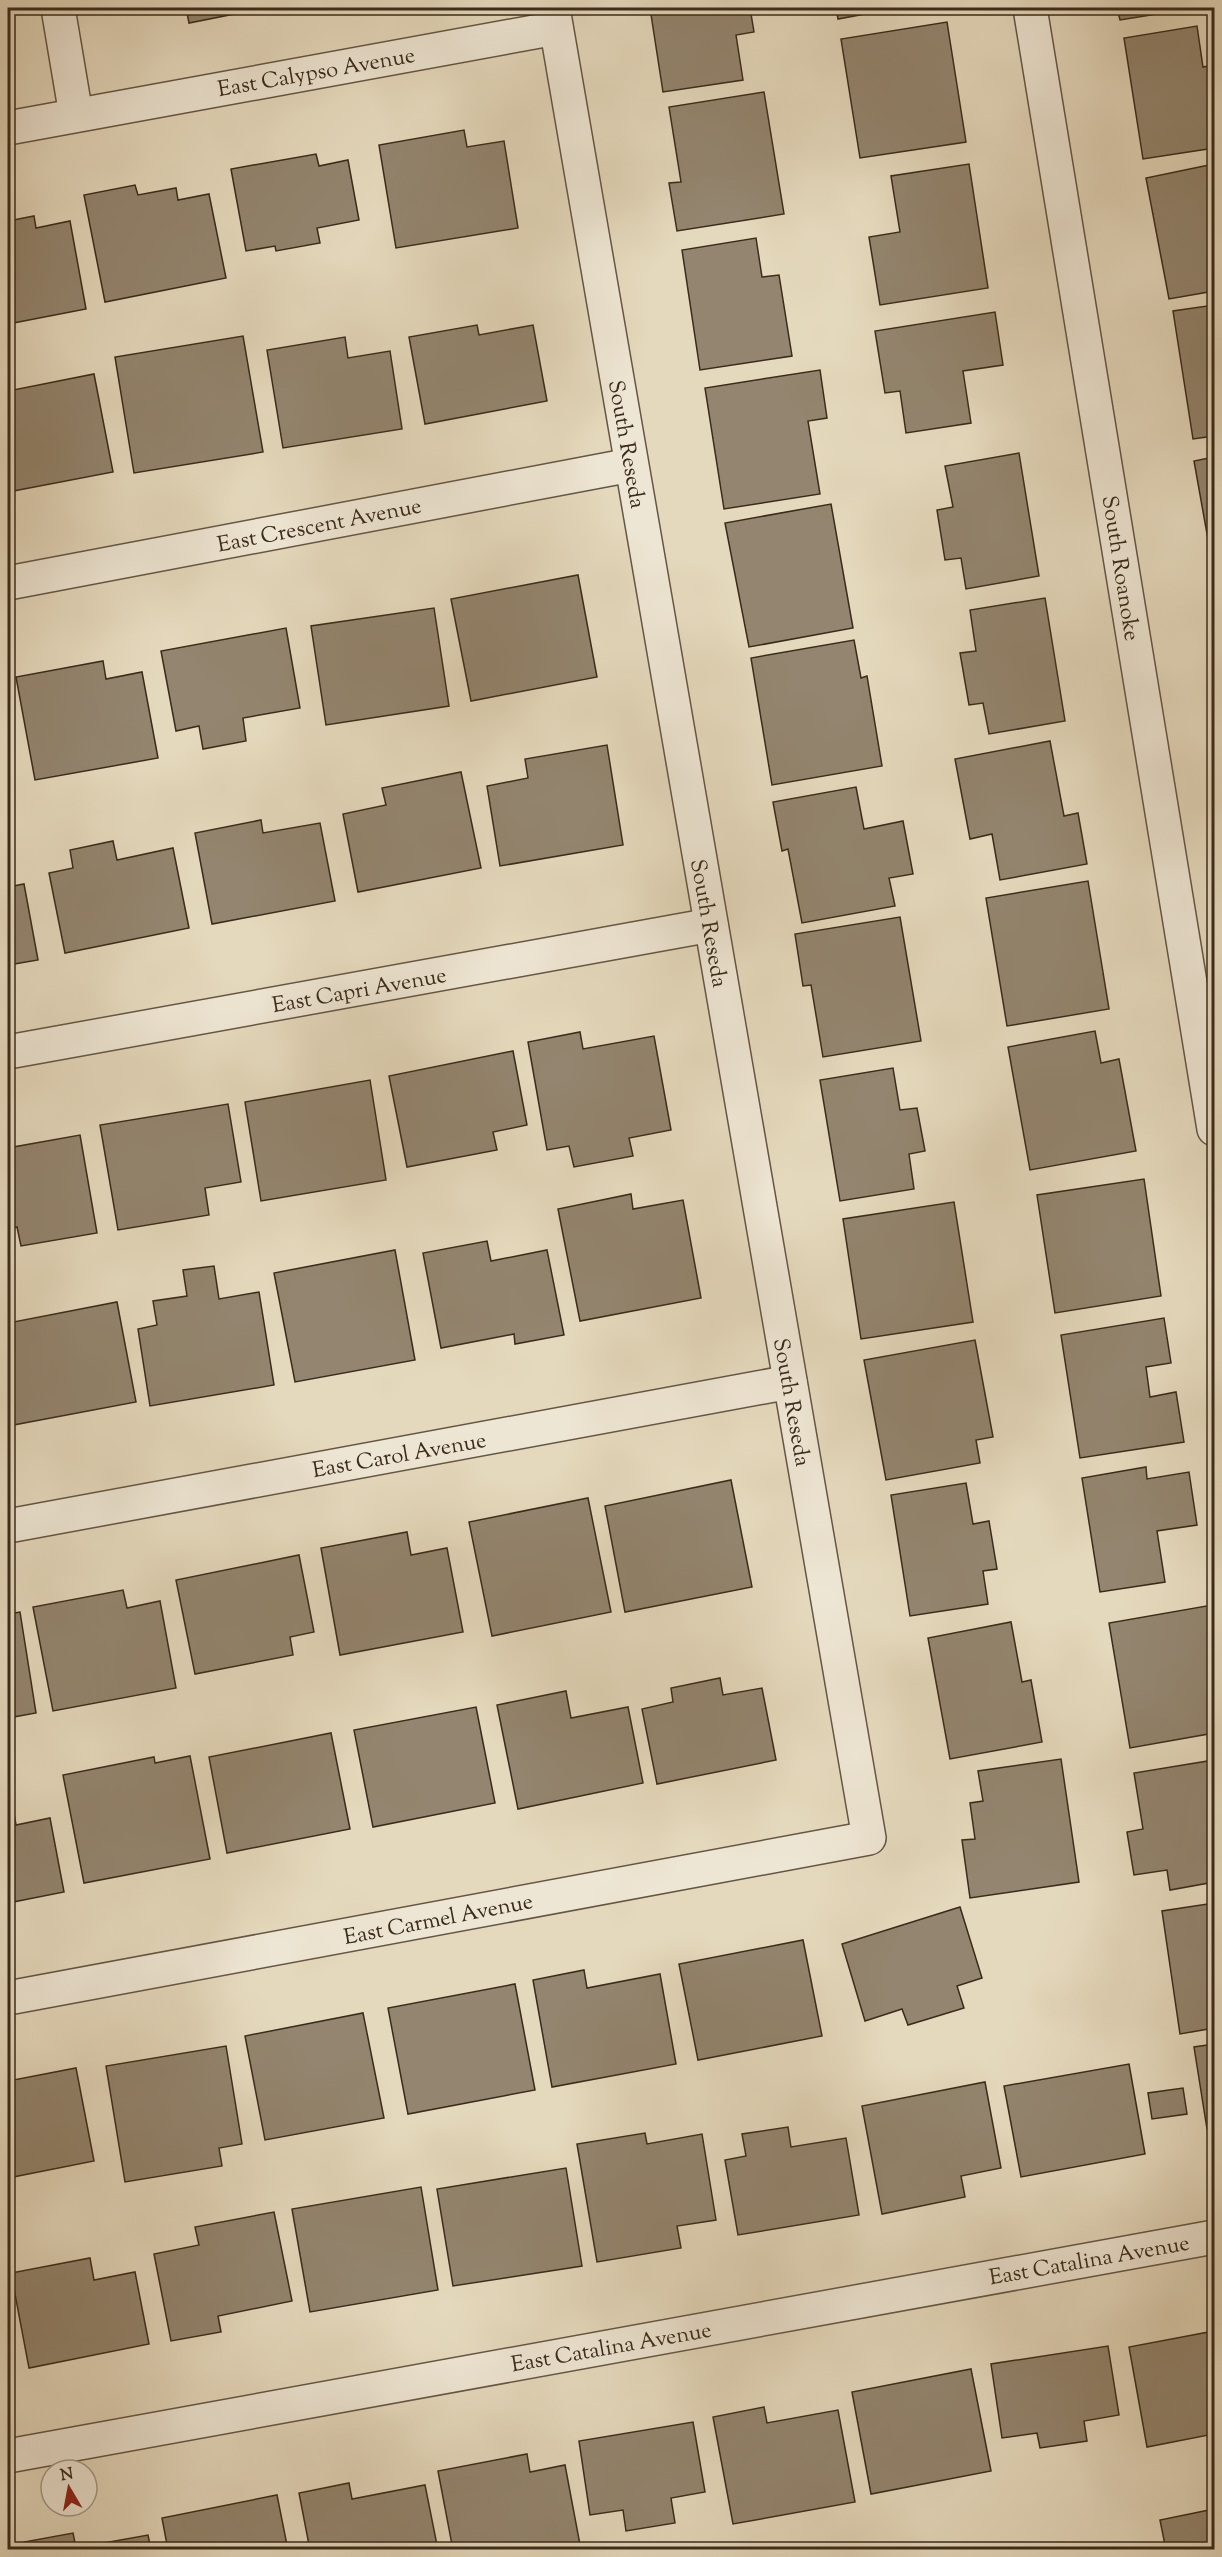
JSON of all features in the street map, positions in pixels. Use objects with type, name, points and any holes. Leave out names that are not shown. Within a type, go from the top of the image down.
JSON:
[{"type":"street","points":[[58,8],[76,115]]},
{"type":"street","name":"South Roanoke","points":[[1030,8],[1215,1129]]},
{"type":"street","name":"East Calypso Avenue","points":[[8,128],[554,18]]},
{"type":"street","name":"South Reseda","points":[[554,18],[869,1838]]},
{"type":"street","name":"East Crescent Avenue","points":[[8,583],[631,465]]},
{"type":"street","name":"East Capri Avenue","points":[[8,1052],[711,926]]},
{"type":"street","name":"East Carol Avenue","points":[[8,1526],[790,1382]]},
{"type":"street","name":"East Carmel Avenue","points":[[8,1998],[869,1838]]},
{"type":"street","name":"East Catalina Avenue","points":[[8,2456],[1215,2237]]},
{"type":"building","points":[[186,8],[260,8],[260,9],[189,23]]},
{"type":"building","points":[[650,8],[750,8],[754,32],[736,35],[743,80],[663,92]]},
{"type":"building","points":[[836,8],[897,8],[838,19]]},
{"type":"building","points":[[1117,8],[1195,8],[1120,20]]},
{"type":"building","points":[[947,22],[966,142],[860,158],[841,39]]},
{"type":"building","points":[[1197,26],[1203,67],[1214,65],[1214,112],[1209,113],[1214,148],[1143,159],[1124,38]]},
{"type":"building","points":[[764,92],[784,214],[677,231],[669,183],[681,182],[669,107]]},
{"type":"building","points":[[464,130],[467,147],[504,141],[518,228],[396,248],[379,145]]},
{"type":"building","points":[[316,154],[319,166],[348,160],[359,220],[317,228],[320,243],[276,251],[275,246],[246,251],[231,169]]},
{"type":"building","points":[[969,164],[988,288],[880,305],[869,237],[900,232],[891,176]]},
{"type":"building","points":[[1214,164],[1214,291],[1169,299],[1146,178]]},
{"type":"building","points":[[135,185],[138,195],[176,188],[178,200],[209,194],[226,278],[105,302],[84,195]]},
{"type":"building","points":[[34,216],[36,228],[70,221],[86,309],[8,324],[8,221]]},
{"type":"building","points":[[756,238],[762,277],[779,275],[792,356],[700,370],[682,250]]},
{"type":"building","points":[[1214,305],[1214,436],[1193,439],[1173,311]]},
{"type":"building","points":[[995,312],[1003,365],[963,371],[971,423],[906,433],[900,391],[885,393],[875,331]]},
{"type":"building","points":[[477,325],[479,335],[533,325],[547,401],[425,424],[409,337]]},
{"type":"building","points":[[243,336],[263,452],[134,473],[115,357]]},
{"type":"building","points":[[345,337],[348,358],[390,351],[402,429],[283,448],[267,350]]},
{"type":"building","points":[[820,370],[827,418],[808,421],[820,494],[724,509],[705,388]]},
{"type":"building","points":[[94,374],[113,472],[8,492],[8,391]]},
{"type":"building","points":[[1019,453],[1039,576],[966,589],[961,558],[945,560],[937,510],[953,507],[945,466]]},
{"type":"building","points":[[1214,457],[1214,573],[1194,461]]},
{"type":"building","points":[[831,504],[853,628],[749,647],[725,523]]},
{"type":"building","points":[[578,575],[597,677],[471,701],[451,599]]},
{"type":"building","points":[[1045,598],[1065,721],[989,734],[983,703],[969,705],[960,653],[976,651],[970,610]]},
{"type":"building","points":[[434,608],[449,706],[326,725],[311,626]]},
{"type":"building","points":[[286,628],[300,708],[243,718],[246,741],[203,749],[199,726],[176,731],[161,651]]},
{"type":"building","points":[[854,640],[861,678],[867,676],[882,766],[772,785],[751,658]]},
{"type":"building","points":[[103,661],[106,679],[142,672],[158,758],[35,780],[16,677]]},
{"type":"building","points":[[1050,741],[1064,816],[1078,813],[1087,864],[1000,880],[992,834],[970,839],[955,759]]},
{"type":"building","points":[[607,745],[623,845],[500,866],[487,786],[528,778],[525,759]]},
{"type":"building","points":[[461,772],[481,868],[358,892],[343,814],[386,805],[382,788]]},
{"type":"building","points":[[856,787],[864,829],[903,821],[913,874],[889,878],[895,906],[802,923],[788,849],[782,851],[773,802]]},
{"type":"building","points":[[261,820],[263,833],[320,823],[335,901],[212,924],[195,833]]},
{"type":"building","points":[[113,841],[117,860],[173,848],[189,928],[65,953],[49,873],[73,868],[70,850]]},
{"type":"building","points":[[1088,881],[1109,1009],[1007,1026],[986,898]]},
{"type":"building","points":[[24,884],[38,960],[8,965],[8,887]]},
{"type":"building","points":[[900,917],[921,1041],[823,1057],[811,985],[803,986],[795,934]]},
{"type":"building","points":[[1095,1031],[1101,1063],[1119,1059],[1136,1151],[1030,1170],[1008,1047]]},
{"type":"building","points":[[580,1032],[583,1049],[654,1036],[671,1130],[629,1138],[633,1156],[574,1167],[569,1146],[547,1150],[528,1042]]},
{"type":"building","points":[[513,1051],[527,1125],[493,1132],[497,1150],[407,1167],[389,1076]]},
{"type":"building","points":[[893,1068],[900,1110],[917,1108],[925,1151],[909,1154],[914,1189],[840,1201],[820,1080]]},
{"type":"building","points":[[370,1080],[386,1180],[261,1201],[245,1102]]},
{"type":"building","points":[[228,1104],[241,1182],[205,1188],[209,1215],[118,1230],[100,1125]]},
{"type":"building","points":[[80,1135],[97,1233],[21,1246],[17,1227],[8,1229],[8,1148]]},
{"type":"building","points":[[1144,1179],[1161,1296],[1055,1313],[1037,1195]]},
{"type":"building","points":[[631,1194],[633,1209],[683,1200],[701,1298],[580,1321],[558,1209]]},
{"type":"building","points":[[954,1202],[973,1322],[861,1339],[843,1219]]},
{"type":"building","points":[[487,1241],[491,1261],[547,1250],[564,1335],[515,1344],[514,1334],[441,1348],[423,1253]]},
{"type":"building","points":[[395,1250],[415,1360],[295,1382],[274,1273]]},
{"type":"building","points":[[214,1266],[219,1299],[259,1292],[274,1385],[150,1406],[138,1329],[157,1325],[153,1301],[187,1296],[183,1270]]},
{"type":"building","points":[[117,1302],[136,1402],[8,1426],[8,1323]]},
{"type":"building","points":[[1164,1318],[1171,1363],[1146,1367],[1150,1397],[1176,1392],[1184,1442],[1080,1458],[1061,1335]]},
{"type":"building","points":[[975,1340],[993,1437],[976,1440],[980,1463],[886,1480],[864,1360]]},
{"type":"building","points":[[1146,1467],[1147,1479],[1189,1472],[1197,1525],[1157,1531],[1165,1582],[1100,1592],[1082,1478]]},
{"type":"building","points":[[731,1480],[752,1587],[625,1612],[605,1506]]},
{"type":"building","points":[[966,1483],[973,1524],[989,1521],[997,1569],[983,1571],[988,1604],[910,1616],[891,1495]]},
{"type":"building","points":[[588,1498],[611,1612],[492,1636],[469,1522]]},
{"type":"building","points":[[407,1532],[411,1555],[447,1548],[463,1632],[340,1655],[321,1548]]},
{"type":"building","points":[[299,1555],[314,1632],[290,1637],[293,1655],[195,1674],[176,1580]]},
{"type":"building","points":[[123,1590],[127,1608],[160,1601],[176,1688],[53,1711],[33,1607]]},
{"type":"building","points":[[1212,1605],[1214,1733],[1130,1748],[1109,1623]]},
{"type":"building","points":[[20,1612],[36,1713],[8,1718],[8,1614]]},
{"type":"building","points":[[1011,1622],[1022,1682],[1031,1680],[1042,1742],[950,1759],[928,1638]]},
{"type":"building","points":[[720,1678],[723,1695],[762,1688],[776,1760],[657,1784],[642,1709],[673,1702],[671,1688]]},
{"type":"building","points":[[566,1691],[571,1718],[628,1707],[643,1783],[518,1809],[497,1705]]},
{"type":"building","points":[[476,1707],[495,1803],[373,1827],[354,1730]]},
{"type":"building","points":[[331,1733],[350,1829],[227,1853],[209,1757]]},
{"type":"building","points":[[190,1756],[210,1859],[84,1883],[63,1775],[154,1757],[155,1763]]},
{"type":"building","points":[[1061,1759],[1079,1882],[970,1898],[962,1840],[975,1839],[970,1803],[983,1801],[978,1771]]},
{"type":"building","points":[[1214,1760],[1214,1882],[1170,1890],[1167,1870],[1134,1875],[1127,1832],[1143,1829],[1134,1773]]},
{"type":"building","points":[[12,1802],[16,1825],[50,1818],[64,1892],[8,1903],[8,1803]]},
{"type":"building","points":[[1214,1903],[1214,2028],[1180,2034],[1162,1911]]},
{"type":"building","points":[[960,1907],[982,1978],[957,1986],[964,2008],[908,2025],[902,2009],[865,2021],[842,1944]]},
{"type":"building","points":[[803,1940],[822,2036],[698,2060],[679,1964]]},
{"type":"building","points":[[584,1970],[587,1988],[660,1974],[676,2064],[552,2087],[533,1980]]},
{"type":"building","points":[[515,1984],[535,2090],[408,2114],[388,2008]]},
{"type":"building","points":[[363,2013],[384,2118],[265,2140],[245,2036]]},
{"type":"building","points":[[1214,2044],[1214,2128],[1207,2129],[1194,2047]]},
{"type":"building","points":[[226,2046],[242,2144],[219,2148],[222,2166],[125,2182],[106,2066]]},
{"type":"building","points":[[1129,2064],[1145,2154],[1021,2177],[1004,2086]]},
{"type":"building","points":[[76,2068],[94,2161],[8,2178],[8,2081]]},
{"type":"building","points":[[985,2082],[1001,2168],[961,2176],[965,2197],[882,2214],[862,2106]]},
{"type":"building","points":[[1183,2088],[1187,2114],[1152,2119],[1148,2093]]},
{"type":"building","points":[[788,2127],[791,2147],[846,2138],[859,2215],[738,2235],[725,2160],[746,2156],[742,2134]]},
{"type":"building","points":[[645,2133],[647,2144],[702,2134],[716,2220],[677,2226],[681,2248],[597,2262],[577,2144]]},
{"type":"building","points":[[566,2168],[582,2266],[453,2286],[437,2189]]},
{"type":"building","points":[[421,2187],[438,2290],[310,2312],[292,2209]]},
{"type":"building","points":[[274,2212],[292,2301],[218,2316],[221,2332],[171,2341],[154,2254],[199,2245],[195,2227]]},
{"type":"building","points":[[90,2258],[94,2280],[135,2272],[149,2344],[29,2368],[11,2273]]},
{"type":"building","points":[[1214,2331],[1214,2434],[1147,2447],[1129,2347]]},
{"type":"building","points":[[8,2339],[13,2368],[8,2369]]},
{"type":"building","points":[[1108,2346],[1119,2415],[1084,2421],[1087,2441],[1040,2448],[1037,2433],[1002,2438],[991,2364]]},
{"type":"building","points":[[971,2369],[991,2471],[871,2494],[852,2392]]},
{"type":"building","points":[[764,2407],[767,2423],[838,2410],[855,2502],[733,2524],[713,2417]]},
{"type":"building","points":[[693,2422],[705,2492],[671,2498],[675,2523],[626,2531],[623,2510],[590,2515],[579,2441]]},
{"type":"building","points":[[527,2454],[530,2472],[565,2465],[581,2550],[453,2550],[438,2471]]},
{"type":"building","points":[[349,2483],[352,2499],[425,2485],[438,2550],[310,2550],[299,2493]]},
{"type":"building","points":[[277,2495],[288,2550],[168,2550],[162,2518]]},
{"type":"building","points":[[1214,2509],[1214,2550],[1166,2550],[1160,2520]]},
{"type":"building","points":[[73,2533],[76,2548],[148,2535],[151,2550],[26,2550],[24,2542]]}]
